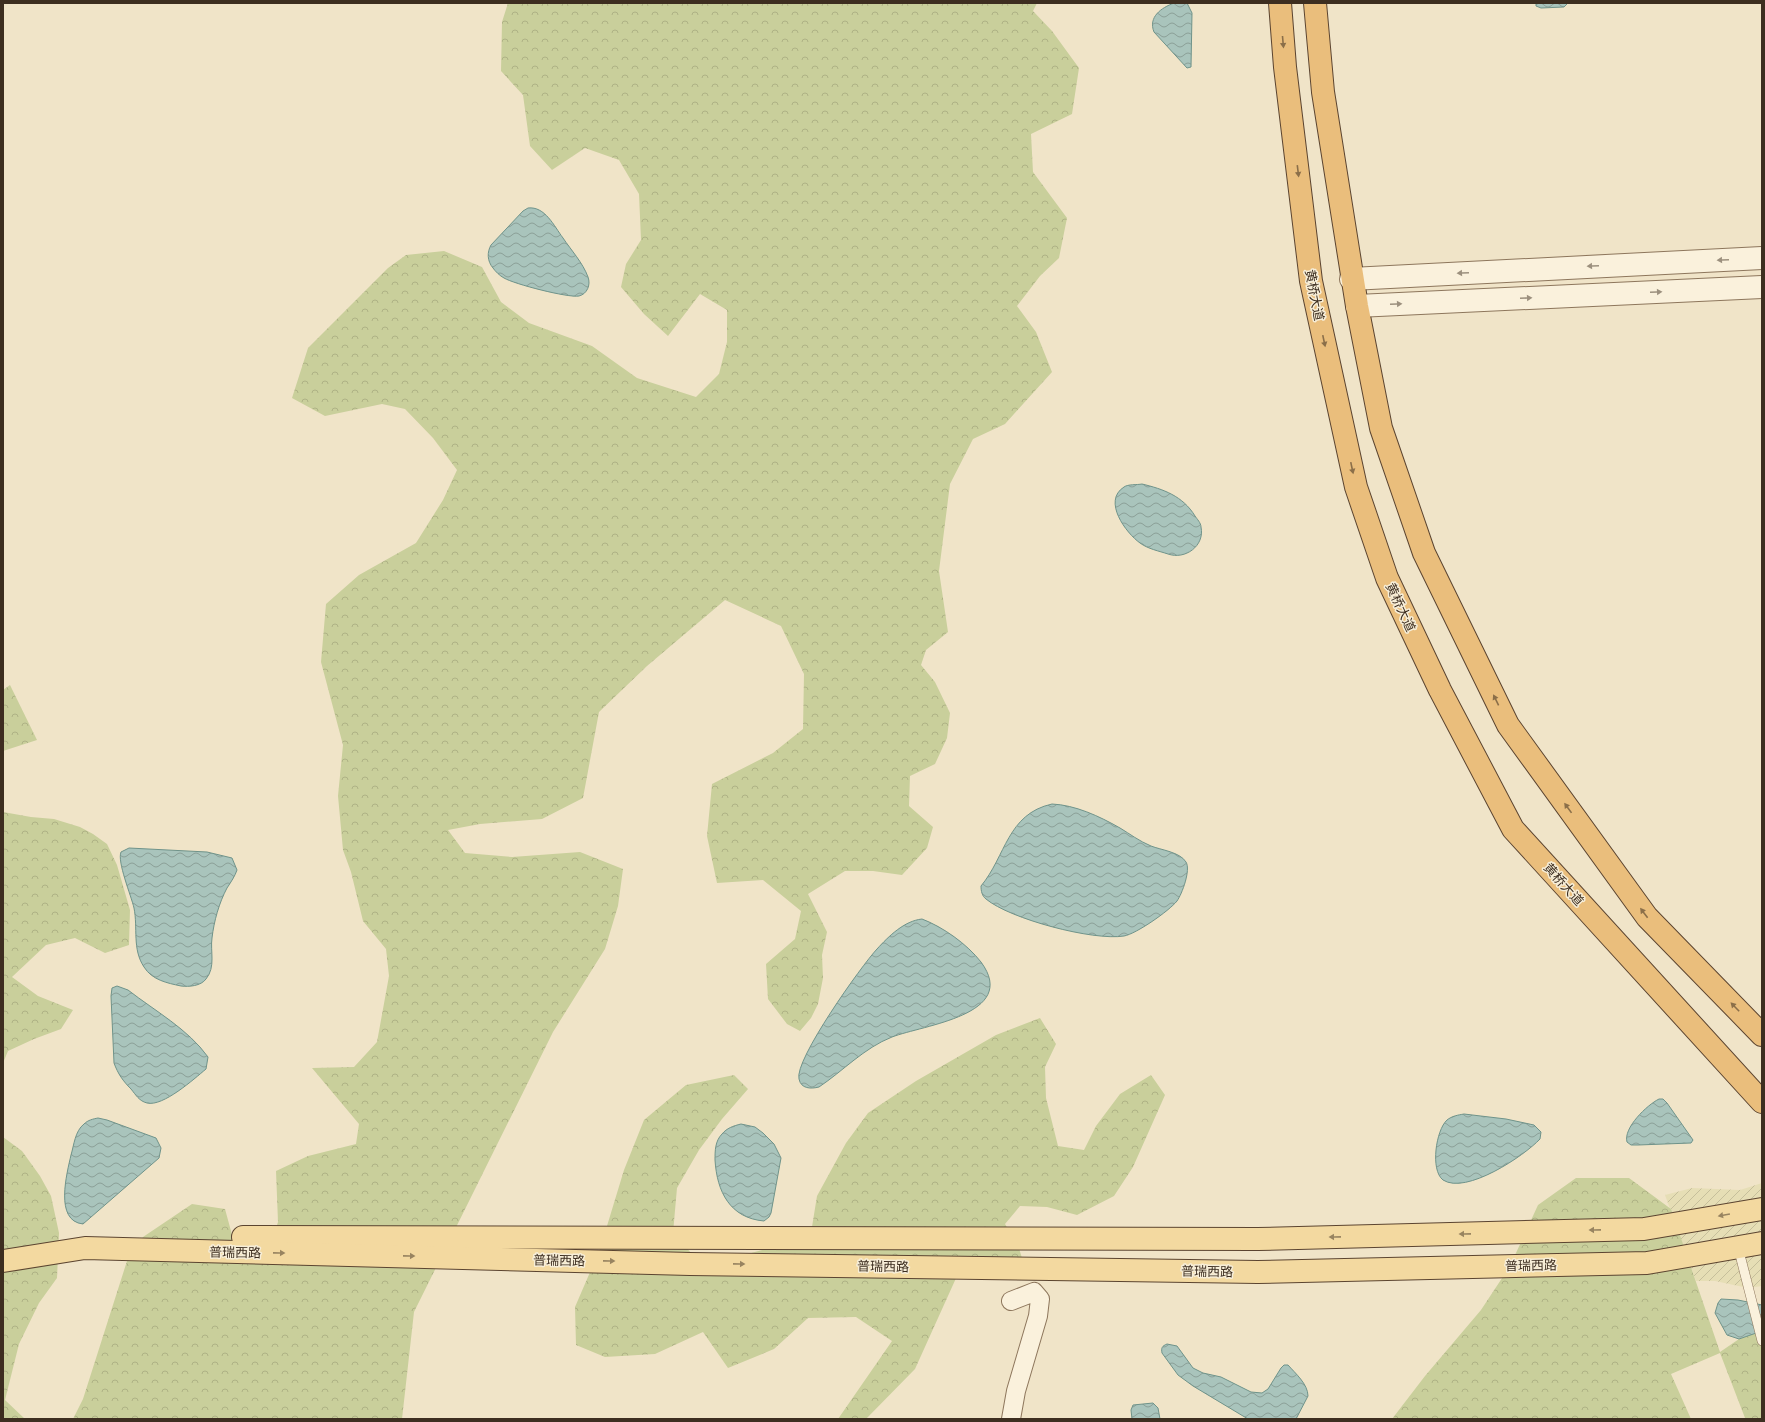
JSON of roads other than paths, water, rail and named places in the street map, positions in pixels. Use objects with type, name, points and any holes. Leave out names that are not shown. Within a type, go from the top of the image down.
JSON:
[{"type":"highway","name":"黄桥大道","points":[[1280,3],[1285,67],[1311,281],[1356,487],[1387,578],[1440,690],[1513,829],[1762,1102]]},
{"type":"highway","points":[[1315,3],[1323,92],[1352,278],[1381,428],[1424,553],[1508,725],[1647,917],[1762,1034]]},
{"type":"main road","name":"普瑞西路","points":[[3,1246],[77,1237],[1258,1239],[1644,1229],[1762,1209]]},
{"type":"main road","name":"普瑞西路","points":[[3,1261],[85,1248],[698,1264],[1258,1272],[1647,1262],[1762,1242]]},
{"type":"street","points":[[1352,278],[1762,258]]},
{"type":"street","points":[[1357,306],[1762,287]]},
{"type":"street","points":[[1011,1301],[1034,1292],[1040,1299],[1038,1316],[1016,1391],[1011,1419]]},
{"type":"lane","points":[[1738,1247],[1762,1341]]},
{"type":"water","points":[[1174,3],[1187,3],[1192,13],[1191,67],[1187,68],[1154,32],[1153,27],[1154,18],[1160,10]]},
{"type":"water","points":[[1536,3],[1568,3],[1564,7],[1541,8],[1536,6]]},
{"type":"water","points":[[528,208],[534,208],[544,213],[577,257],[589,280],[589,286],[582,295],[564,295],[518,284],[502,277],[491,265],[488,256],[491,245],[523,211]]},
{"type":"water","points":[[1142,484],[1172,494],[1185,503],[1190,509],[1199,521],[1201,527],[1200,540],[1192,550],[1181,555],[1168,554],[1143,545],[1128,532],[1118,516],[1115,500],[1118,493],[1124,487]]},
{"type":"water","points":[[1052,804],[1069,806],[1095,815],[1147,844],[1175,854],[1183,859],[1187,866],[1187,876],[1177,901],[1160,916],[1144,927],[1124,936],[1110,937],[1073,932],[1032,921],[998,907],[986,899],[982,893],[981,886],[1016,826],[1025,817],[1037,809]]},
{"type":"water","points":[[129,848],[207,852],[232,858],[237,870],[224,894],[217,912],[212,938],[211,969],[206,979],[201,983],[195,986],[170,984],[151,975],[140,960],[137,946],[134,908],[120,857],[121,852]]},
{"type":"water","points":[[922,919],[930,922],[954,937],[975,955],[981,962],[990,980],[988,994],[978,1006],[963,1015],[892,1037],[872,1047],[819,1087],[807,1088],[802,1085],[799,1079],[800,1069],[807,1053],[844,992],[869,958],[887,939],[903,926],[915,920]]},
{"type":"water","points":[[117,986],[128,990],[171,1021],[191,1038],[208,1057],[206,1069],[170,1097],[161,1101],[154,1103],[144,1102],[117,1071],[114,1063],[111,996],[112,988]]},
{"type":"water","points":[[1659,1099],[1663,1099],[1667,1103],[1693,1140],[1691,1143],[1631,1145],[1627,1142],[1627,1136],[1632,1124],[1648,1106]]},
{"type":"water","points":[[1464,1114],[1506,1119],[1534,1125],[1541,1132],[1540,1139],[1521,1155],[1494,1172],[1480,1178],[1466,1182],[1453,1183],[1443,1180],[1439,1175],[1437,1168],[1437,1141],[1443,1125],[1447,1120]]},
{"type":"water","points":[[98,1118],[156,1138],[161,1148],[159,1158],[83,1224],[74,1221],[68,1214],[65,1206],[65,1184],[75,1138],[79,1130],[87,1122]]},
{"type":"water","points":[[741,1124],[755,1127],[763,1133],[774,1144],[781,1158],[771,1213],[764,1221],[752,1219],[742,1215],[734,1209],[722,1193],[716,1172],[715,1150],[720,1137],[726,1130]]},
{"type":"water","points":[[1721,1299],[1738,1300],[1762,1305],[1762,1331],[1739,1339],[1727,1335],[1715,1313]]},
{"type":"water","points":[[1167,1344],[1177,1346],[1193,1368],[1203,1373],[1221,1377],[1251,1392],[1262,1393],[1268,1389],[1281,1368],[1284,1365],[1288,1365],[1304,1383],[1308,1396],[1296,1419],[1248,1419],[1193,1386],[1178,1375],[1162,1353],[1162,1347]]},
{"type":"water","points":[[1153,1403],[1158,1408],[1160,1419],[1132,1419],[1131,1410],[1133,1405]]}]
